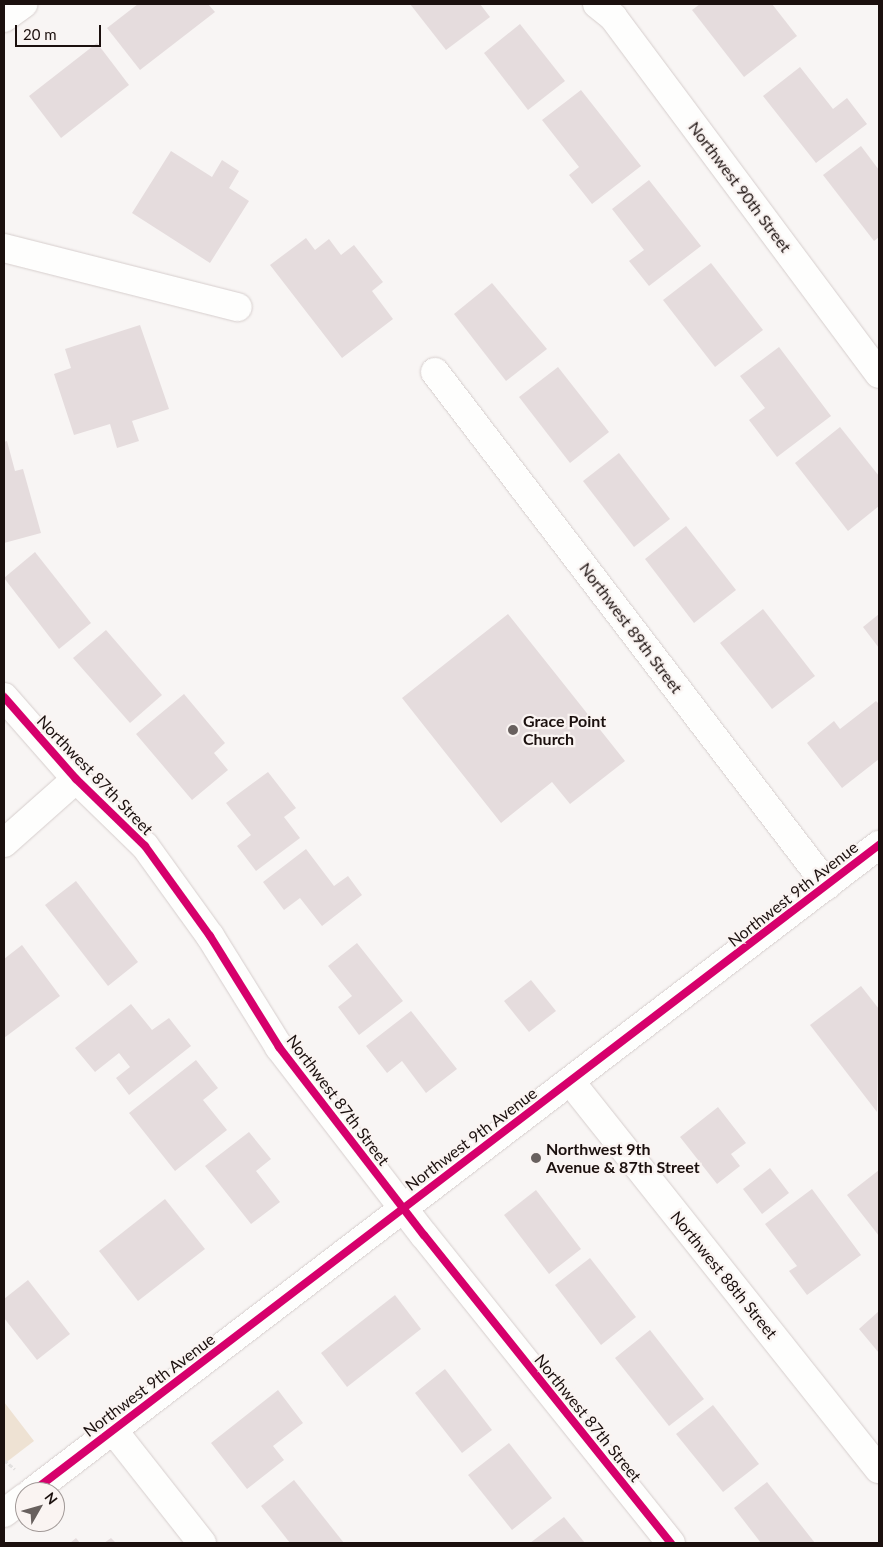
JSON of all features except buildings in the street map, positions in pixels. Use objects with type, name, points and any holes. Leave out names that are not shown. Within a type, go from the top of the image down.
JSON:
[{"type":"street","points":[[4,18],[23,4]]},
{"type":"street","name":"Northwest 90th Street","points":[[597,4],[613,17],[879,374]]},
{"type":"street","points":[[4,248],[238,307]]},
{"type":"street","name":"Northwest 89th Street","points":[[435,372],[827,885]]},
{"type":"street","name":"Northwest 87th Street","points":[[4,697],[76,779],[145,846],[210,936],[280,1047],[403,1208],[671,1543]]},
{"type":"street","points":[[4,844],[76,779]]},
{"type":"street","name":"Northwest 9th Avenue","points":[[45,1482],[879,845]]},
{"type":"street","name":"Northwest 88th Street","points":[[570,1081],[879,1469]]},
{"type":"street","points":[[113,1430],[202,1543]]},
{"type":"street","points":[[4,1513],[15,1505]]},
{"type":"shaded area","points":[[4,1402],[34,1441],[4,1464]]},
{"type":"cycle path","points":[[4,697],[76,779],[145,846],[210,936],[279,1047],[424,1235],[671,1543]]},
{"type":"cycle path","points":[[45,1482],[879,845]]},
{"type":"place","name":"Grace Point Church","points":[[513,730]]},
{"type":"place","name":"Northwest 9th Avenue & 87th Street","points":[[536,1158]]}]
